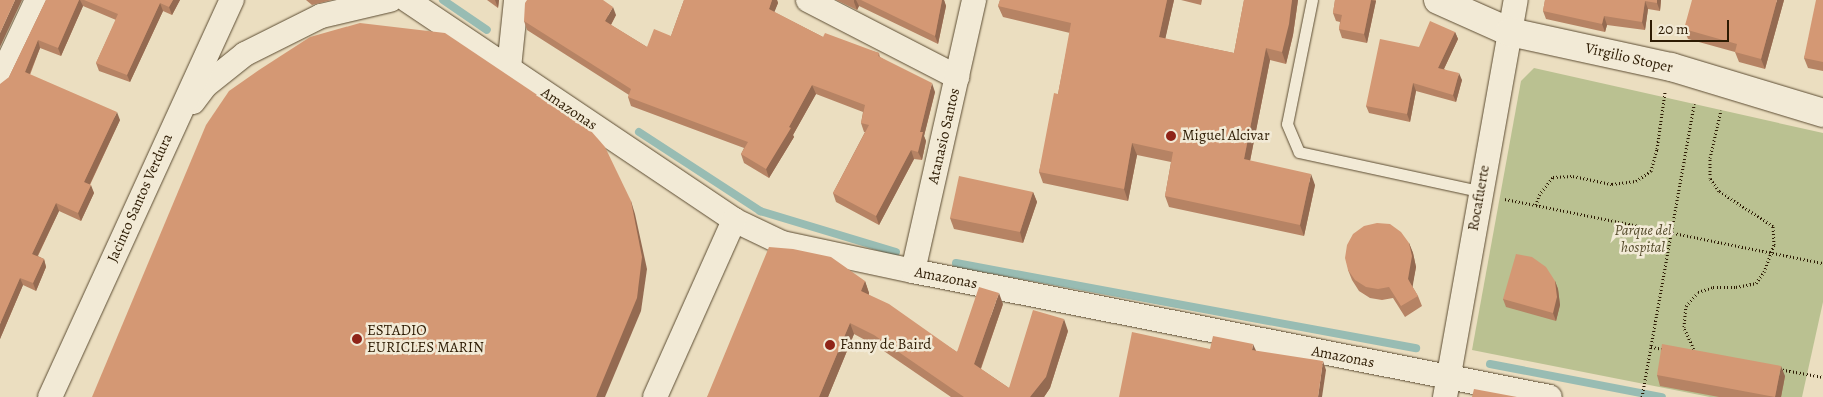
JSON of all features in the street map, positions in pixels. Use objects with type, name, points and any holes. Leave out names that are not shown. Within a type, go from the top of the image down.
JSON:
[{"type":"street","points":[[0,79],[37,0]]},
{"type":"street","name":"Jacinto Santos Verdura","points":[[50,397],[232,0]]},
{"type":"street","points":[[170,133],[205,86],[245,54],[321,16],[390,0]]},
{"type":"street","name":"Amazonas","points":[[407,0],[734,220],[782,243],[1447,387],[1550,397]]},
{"type":"street","points":[[509,68],[516,0]]},
{"type":"street","points":[[808,0],[957,77]]},
{"type":"street","name":"Atanasio Santos","points":[[913,271],[974,0]]},
{"type":"street","name":"Virgilio Stoper","points":[[1438,0],[1510,32],[1671,67],[1823,113]]},
{"type":"street","name":"Rocafuerte","points":[[1447,387],[1480,191],[1516,0]]},
{"type":"street","points":[[655,397],[734,220]]},
{"type":"lane","points":[[1312,0],[1287,124],[1299,152],[1480,191]]},
{"type":"path","points":[[1536,205],[1539,194],[1553,178],[1574,176],[1612,184],[1636,181],[1651,171],[1657,149],[1671,67]]},
{"type":"path","points":[[1642,397],[1694,104]]},
{"type":"path","points":[[1687,352],[1696,354],[1684,327],[1686,306],[1698,292],[1713,287],[1736,287],[1756,283],[1772,253],[1773,226],[1718,191],[1710,178],[1710,158],[1721,110]]},
{"type":"path","points":[[1480,191],[1536,205],[1823,263]]},
{"type":"path","points":[[1651,347],[1669,349]]},
{"type":"path","points":[[1770,368],[1823,377]]},
{"type":"green space","name":"Parque del hospital","points":[[1534,68],[1823,133],[1823,302],[1802,397],[1710,397],[1472,350],[1521,81]]},
{"type":"building","points":[[0,0],[15,0],[0,33]]},
{"type":"building","points":[[46,0],[79,0],[58,48],[38,40],[25,72],[117,112],[84,182],[91,185],[78,213],[56,203],[32,254],[44,259],[33,283],[20,278],[0,324],[0,84],[9,77]]},
{"type":"building","points":[[84,0],[173,0],[169,7],[160,3],[127,75],[96,63],[118,14]]},
{"type":"building","points":[[527,0],[603,0],[613,7],[605,21],[647,47],[654,29],[671,36],[684,0],[772,0],[769,9],[823,37],[825,33],[879,53],[878,56],[932,83],[920,132],[923,132],[918,152],[911,150],[876,216],[833,193],[869,125],[861,123],[865,105],[812,85],[789,127],[791,128],[766,169],[741,154],[748,142],[628,97],[631,89],[524,21],[525,3]]},
{"type":"building","points":[[861,0],[942,0],[935,36]]},
{"type":"building","points":[[1000,0],[1167,0],[1159,37],[1234,53],[1244,0],[1292,0],[1289,24],[1282,52],[1266,48],[1244,159],[1311,174],[1300,225],[1165,196],[1173,152],[1132,143],[1124,189],[1039,172],[1054,93],[1058,94],[1071,23],[998,6]]},
{"type":"building","points":[[1335,0],[1371,0],[1364,34],[1339,29],[1342,15],[1333,13]]},
{"type":"building","points":[[1545,0],[1657,0],[1657,3],[1645,1],[1642,22],[1604,16],[1602,24],[1543,11]]},
{"type":"building","points":[[1692,0],[1777,0],[1761,59],[1735,52],[1737,44],[1684,29]]},
{"type":"building","points":[[1816,0],[1823,0],[1823,62],[1804,58]]},
{"type":"building","points":[[1430,21],[1455,32],[1438,68],[1459,73],[1453,95],[1413,83],[1407,114],[1366,106],[1380,39],[1419,47]]},
{"type":"building","points":[[360,23],[445,33],[591,131],[605,147],[631,201],[642,257],[637,298],[596,397],[92,397],[206,125],[229,91],[310,37]]},
{"type":"building","points":[[959,176],[1033,192],[1020,232],[950,218]]},
{"type":"building","points":[[1377,223],[1390,224],[1401,232],[1409,243],[1412,256],[1408,279],[1418,296],[1401,306],[1389,287],[1378,289],[1366,287],[1355,280],[1348,270],[1345,258],[1347,245],[1353,234],[1364,226]]},
{"type":"building","name":"Fanny de Baird","points":[[769,247],[793,249],[831,257],[865,281],[861,291],[889,304],[957,352],[979,287],[999,293],[974,364],[1009,388],[1033,310],[1064,319],[1046,377],[1030,397],[964,397],[874,335],[850,323],[819,397],[707,397]]},
{"type":"building","points":[[1516,254],[1532,257],[1546,267],[1555,281],[1557,297],[1553,313],[1503,299]]},
{"type":"building","points":[[1132,332],[1210,349],[1213,336],[1253,344],[1252,350],[1323,361],[1318,397],[1119,397]]},
{"type":"building","points":[[1662,344],[1781,366],[1775,397],[1657,375]]},
{"type":"building","points":[[1474,389],[1517,397],[1472,397]]},
{"type":"waterway","points":[[443,0],[487,30]]},
{"type":"waterway","points":[[639,132],[760,211],[896,252]]},
{"type":"waterway","points":[[956,263],[1416,348]]},
{"type":"waterway","points":[[1490,364],[1662,397]]},
{"type":"place","name":"Miguel Alcivar","points":[[1171,136]]},
{"type":"place","name":"ESTADIO EURICLES MARIN","points":[[357,339]]},
{"type":"place","name":"Fanny de Baird","points":[[830,345]]}]
